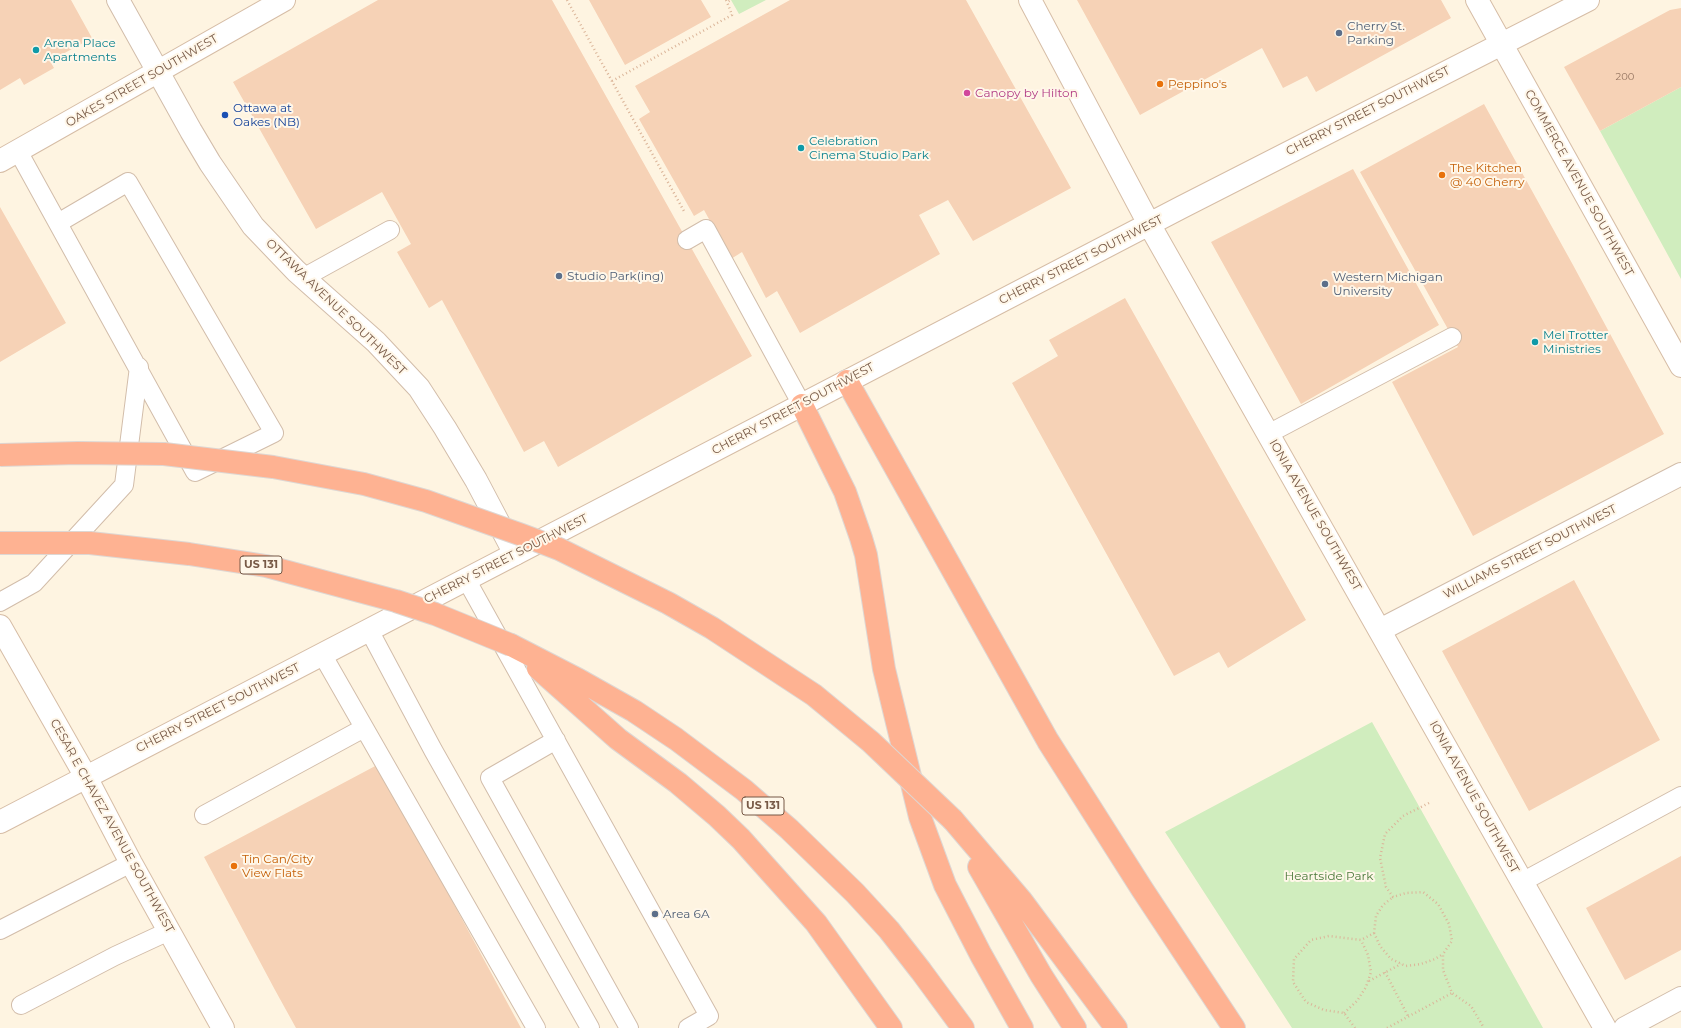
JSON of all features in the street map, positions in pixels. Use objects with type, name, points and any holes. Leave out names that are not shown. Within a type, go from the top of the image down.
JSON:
[{"type":"highway","points":[[847,381],[1048,741],[1142,889],[1234,1028]]},
{"type":"highway","points":[[802,405],[845,492],[866,555],[884,669],[920,818],[945,885],[981,955],[1022,1028]]},
{"type":"highway","points":[[0,455],[78,453],[164,454],[273,467],[364,484],[426,501],[559,549],[687,614],[712,628],[808,691],[871,742],[952,820],[1021,900],[1116,1028]]},
{"type":"highway","name":"US 131","points":[[0,543],[90,543],[189,554],[266,566],[396,601],[435,614],[511,645],[634,711],[676,739],[744,790],[789,829],[855,893],[889,930],[963,1028]]},
{"type":"highway","points":[[511,645],[618,738],[684,788],[741,839],[816,923],[891,1028]]},
{"type":"highway","points":[[952,820],[1041,975],[1075,1028]]},
{"type":"street","name":"OTTAWA AVENUE SOUTHWEST","points":[[118,0],[191,131],[235,201],[253,226],[303,278],[376,342],[419,388],[476,480],[515,554]]},
{"type":"street","name":"OAKES STREET SOUTHWEST","points":[[9,156],[284,0]]},
{"type":"street","name":"IONIA AVENUE SOUTHWEST","points":[[1030,0],[1149,224],[1605,1028]]},
{"type":"street","name":"COMMERCE AVENUE SOUTHWEST","points":[[1477,0],[1678,355]]},
{"type":"street","name":"CHERRY STREET SOUTHWEST","points":[[0,822],[1149,224],[1588,0]]},
{"type":"street","name":"WILLIAMS STREET SOUTHWEST","points":[[1380,630],[1681,474]]},
{"type":"street","name":"CESAR E CHAVEZ AVENUE SOUTHWEST","points":[[0,626],[86,777],[131,864],[223,1028]]},
{"type":"street","points":[[1625,1028],[1681,998]]},
{"type":"lane","points":[[9,156],[58,223],[139,367],[195,472],[274,433],[128,182],[58,223]]},
{"type":"lane","points":[[692,237],[706,229],[802,405]]},
{"type":"lane","points":[[303,278],[390,230]]},
{"type":"lane","points":[[1268,434],[1452,337]]},
{"type":"lane","points":[[0,602],[34,583],[124,485],[139,367]]},
{"type":"lane","points":[[466,579],[709,1016],[688,1028]]},
{"type":"lane","points":[[369,630],[433,750],[590,1028]]},
{"type":"lane","points":[[322,654],[536,1028]]},
{"type":"lane","points":[[204,815],[364,728]]},
{"type":"lane","points":[[556,740],[490,778],[629,1028]]},
{"type":"lane","points":[[1522,882],[1681,796]]},
{"type":"lane","points":[[0,930],[131,864]]},
{"type":"lane","points":[[21,1005],[115,956],[169,931]]},
{"type":"path","points":[[567,0],[612,81],[692,237]]},
{"type":"path","points":[[612,81],[732,15],[727,1],[731,0]]},
{"type":"path","points":[[1393,897],[1386,887],[1380,858],[1385,834],[1402,816],[1429,803]]},
{"type":"path","points":[[1423,892],[1438,904],[1449,924],[1452,941],[1444,954],[1435,959],[1421,964],[1406,966],[1391,959],[1380,946],[1374,933],[1376,916],[1383,905],[1393,897],[1406,893],[1423,892]]},
{"type":"path","points":[[1355,1028],[1344,1013],[1324,1010],[1306,1002],[1293,982],[1294,959],[1311,940],[1329,936],[1361,940],[1374,933]]},
{"type":"path","points":[[1344,1013],[1357,1001],[1366,988],[1371,972],[1368,955],[1361,940]]},
{"type":"path","points":[[1444,954],[1444,970],[1452,993],[1471,1006],[1484,1028]]},
{"type":"path","points":[[1368,981],[1401,964]]},
{"type":"path","points":[[1385,972],[1408,1016]]},
{"type":"path","points":[[1387,1028],[1452,993]]},
{"type":"green space","points":[[731,0],[766,0],[739,14]]},
{"type":"green space","points":[[1681,87],[1681,279],[1600,131]]},
{"type":"green space","name":"Heartside Park","points":[[1372,722],[1543,1028],[1292,1028],[1165,832]]},
{"type":"building","name":"Arena Place Apartments","points":[[0,0],[71,0],[92,38],[50,61],[54,68],[24,85],[20,78],[0,90]]},
{"type":"building","name":"Studio Park(ing)","points":[[378,0],[552,0],[752,356],[558,467],[544,441],[524,452],[442,300],[429,308],[397,252],[411,244],[382,192],[316,229],[233,82]]},
{"type":"building","points":[[589,0],[701,0],[711,17],[625,65]]},
{"type":"building","name":"Celebration Cinema Studio Park","points":[[790,0],[966,0],[1071,188],[973,241],[948,200],[919,215],[940,254],[800,333],[777,291],[766,298],[742,252],[731,259],[704,210],[694,216],[639,119],[650,112],[635,86]]},
{"type":"building","points":[[1077,0],[1441,0],[1451,18],[1316,92],[1307,76],[1283,88],[1262,48],[1140,115]]},
{"type":"building","points":[[1681,8],[1681,87],[1600,131],[1564,67],[1670,10]]},
{"type":"building","name":"Mel Trotter Ministries","points":[[1484,104],[1664,434],[1473,536],[1392,382],[1458,347],[1360,172]]},
{"type":"building","name":"Western Michigan University","points":[[1353,169],[1439,325],[1301,404],[1211,242]]},
{"type":"building","points":[[0,207],[66,323],[0,362]]},
{"type":"building","points":[[1125,298],[1306,620],[1228,668],[1219,652],[1174,676],[1012,383],[1058,356],[1049,340]]},
{"type":"building","points":[[1574,580],[1660,740],[1529,811],[1442,651]]},
{"type":"building","points":[[379,764],[521,1028],[296,1028],[275,990],[204,857]]},
{"type":"building","points":[[1681,856],[1681,950],[1625,980],[1586,908]]},
{"type":"place","name":"Cherry St. Parking","points":[[1339,33]]},
{"type":"place","name":"Arena Place Apartments","points":[[36,50]]},
{"type":"place","name":"Peppino's","points":[[1160,84]]},
{"type":"place","name":"Canopy by Hilton","points":[[967,93]]},
{"type":"place","name":"Ottawa at Oakes (NB)","points":[[225,115]]},
{"type":"place","name":"Celebration Cinema Studio Park","points":[[801,148]]},
{"type":"place","name":"The Kitchen @ 40 Cherry","points":[[1442,175]]},
{"type":"place","name":"Studio Park(ing)","points":[[559,276]]},
{"type":"place","name":"Western Michigan University","points":[[1325,284]]},
{"type":"place","name":"Mel Trotter Ministries","points":[[1535,342]]},
{"type":"place","name":"Tin Can/City View Flats","points":[[234,866]]},
{"type":"place","name":"Area 6A","points":[[655,914]]}]
